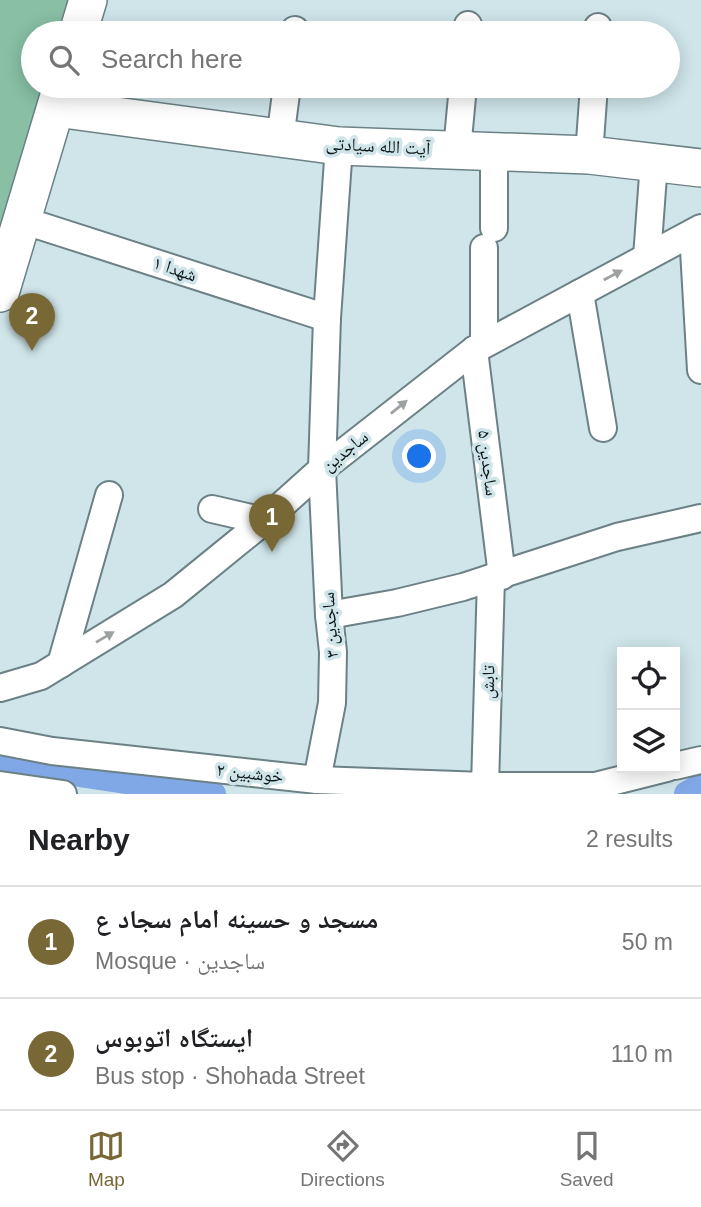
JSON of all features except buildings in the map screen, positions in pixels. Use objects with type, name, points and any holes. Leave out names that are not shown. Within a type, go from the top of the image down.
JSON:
[{"type":"main road","points":[[82,21],[88,0]]},
{"type":"main road","points":[[0,293],[59,98]]},
{"type":"main road","name":"آیت الله سیادتی","points":[[64,98],[280,139],[339,146],[589,155],[701,168]]},
{"type":"street","points":[[280,139],[285,98]]},
{"type":"street","points":[[457,150],[462,98]]},
{"type":"street","points":[[589,155],[593,98]]},
{"type":"street","name":"ساجدین ۳","points":[[317,780],[332,703],[333,652],[322,469],[327,318],[339,146]]},
{"type":"street","name":"ساجدین ۵","points":[[494,151],[479,347],[496,577]]},
{"type":"street","points":[[647,257],[654,162]]},
{"type":"street","name":"شهدا ۱","points":[[22,220],[327,318]]},
{"type":"street","points":[[697,230],[701,370]]},
{"type":"street","name":"ساجدین","points":[[0,688],[41,676],[173,595],[264,521],[322,469],[479,347],[697,230]]},
{"type":"street","points":[[580,293],[603,428]]},
{"type":"street","points":[[61,664],[109,495]]},
{"type":"street","points":[[212,509],[264,521]]},
{"type":"street","points":[[329,615],[397,603],[496,577],[617,537],[701,518]]},
{"type":"street","name":"تابش","points":[[485,786],[496,577]]},
{"type":"street","name":"خوشبین ۲","points":[[0,741],[52,751],[317,780],[485,786],[595,786],[647,773]]},
{"type":"street","points":[[680,765],[701,760]]},
{"type":"street","points":[[0,785],[63,794]]},
{"type":"green space","points":[[0,0],[81,0],[75,21],[21,21],[21,98],[50,98],[0,257]]},
{"type":"waterway","points":[[0,762],[213,794]]},
{"type":"waterway","points":[[687,794],[701,786]]},
{"type":"place","name":"ایستگاه اتوبوس","points":[[32,351]]},
{"type":"place","name":"مسجد و حسینه امام سجاد ع","points":[[272,552]]}]
